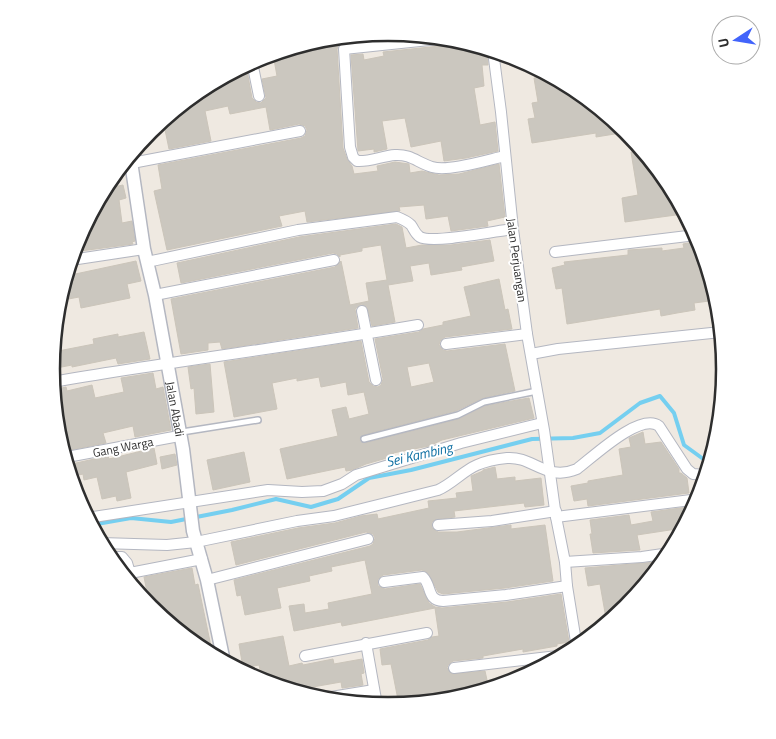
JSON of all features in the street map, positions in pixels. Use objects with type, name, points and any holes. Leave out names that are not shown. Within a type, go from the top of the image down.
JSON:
[{"type":"street","points":[[410,42],[344,49],[350,147],[353,157],[357,160],[365,161],[394,155],[406,156],[433,168],[453,167],[504,156]]},
{"type":"street","name":"Jalan Perjuangan","points":[[493,59],[527,334],[565,562],[575,638]]},
{"type":"street","points":[[254,70],[259,96]]},
{"type":"street","points":[[137,158],[300,131]]},
{"type":"street","name":"Jalan Abadi","points":[[132,165],[144,249],[155,295],[182,449],[189,506],[222,653]]},
{"type":"street","points":[[147,262],[298,230],[397,217],[412,226],[421,238],[427,239],[452,238],[513,229]]},
{"type":"street","points":[[555,252],[687,236]]},
{"type":"street","points":[[79,259],[144,249]]},
{"type":"street","points":[[155,295],[334,260]]},
{"type":"street","points":[[362,311],[376,380]]},
{"type":"street","points":[[60,381],[167,362],[301,345],[418,325]]},
{"type":"street","points":[[531,354],[558,349],[714,333]]},
{"type":"street","points":[[446,344],[527,334]]},
{"type":"street","points":[[110,543],[166,545],[195,536],[334,516],[438,490],[476,466],[494,460],[509,458],[550,471],[571,472],[642,423],[652,422],[658,426],[687,469],[699,476]]},
{"type":"street","points":[[95,517],[189,506],[268,490],[322,491],[342,484],[356,475],[461,442],[543,427]]},
{"type":"street","name":"Gang Warga","points":[[72,457],[179,434]]},
{"type":"street","points":[[438,525],[492,521],[689,499]]},
{"type":"street","points":[[207,580],[368,539]]},
{"type":"street","points":[[565,562],[659,555]]},
{"type":"street","points":[[119,557],[122,557],[127,563],[129,571]]},
{"type":"street","points":[[131,573],[202,559]]},
{"type":"street","points":[[384,582],[424,577],[434,600],[443,601],[506,595],[567,586]]},
{"type":"street","points":[[305,656],[427,633]]},
{"type":"street","points":[[366,643],[375,697]]},
{"type":"street","points":[[454,668],[546,657]]},
{"type":"street","points":[[344,695],[374,690]]},
{"type":"lane","points":[[364,439],[458,415],[484,402],[536,391]]},
{"type":"lane","points":[[179,434],[258,420]]},
{"type":"building","points":[[339,45],[337,49],[343,148],[354,174],[378,171],[377,166],[395,162],[409,164],[410,173],[422,171],[439,175],[459,174],[499,164],[505,217],[487,221],[488,226],[451,231],[448,216],[426,219],[424,205],[399,207],[400,211],[307,222],[305,211],[279,216],[282,226],[167,250],[154,191],[162,189],[158,165],[301,138],[305,136],[307,130],[305,126],[299,124],[270,130],[266,107],[230,114],[228,106],[205,111],[211,141],[169,149],[165,129],[188,109],[224,85],[247,73],[252,98],[256,102],[261,103],[266,98],[262,79],[277,76],[274,62],[303,52]]},
{"type":"building","points":[[441,46],[487,57],[488,65],[482,65],[484,86],[474,88],[480,125],[495,122],[498,151],[444,161],[441,141],[411,147],[405,118],[382,121],[387,149],[374,152],[374,149],[358,151],[351,55],[363,54],[364,60],[384,56],[383,52]]},
{"type":"building","points":[[537,77],[552,85],[588,109],[616,134],[596,137],[596,133],[532,143],[528,119],[535,118],[532,103],[538,102],[534,78]]},
{"type":"building","points":[[631,152],[635,153],[661,187],[677,215],[625,222],[622,198],[638,195]]},
{"type":"building","points":[[123,185],[126,198],[119,200],[122,223],[132,221],[135,241],[132,242],[133,244],[82,251],[94,224],[115,187]]},
{"type":"building","points":[[396,224],[402,227],[406,248],[490,240],[494,261],[461,267],[462,270],[431,275],[429,263],[410,266],[413,281],[388,285],[395,322],[372,326],[367,307],[361,304],[355,309],[358,328],[222,349],[220,342],[208,343],[208,350],[181,354],[171,299],[335,267],[341,261],[350,305],[369,301],[366,283],[387,280],[381,245],[362,248],[362,251],[340,255],[340,257],[333,253],[181,283],[177,263],[299,237]]},
{"type":"building","points":[[690,243],[699,264],[709,301],[694,303],[695,310],[661,316],[660,309],[567,324],[562,288],[556,289],[552,268],[565,265],[564,262],[628,255],[628,250],[662,248],[662,251],[684,248],[683,244]]},
{"type":"building","points":[[136,261],[141,281],[127,284],[130,298],[81,308],[79,297],[67,299],[74,274]]},
{"type":"building","points":[[499,279],[505,310],[508,309],[512,329],[445,337],[440,341],[439,345],[443,350],[447,351],[505,344],[515,391],[483,398],[456,411],[363,435],[360,440],[361,442],[365,443],[459,419],[485,406],[529,398],[534,418],[442,440],[429,446],[393,453],[394,456],[352,470],[346,471],[345,467],[287,479],[280,449],[338,436],[332,410],[346,407],[349,419],[369,414],[364,392],[348,395],[346,382],[321,387],[319,377],[297,381],[297,378],[272,383],[277,409],[234,417],[224,362],[361,341],[369,382],[373,386],[378,387],[383,379],[375,339],[419,332],[423,329],[443,325],[443,322],[471,316],[464,287]],"holes":[[[429,363],[434,382],[411,387],[407,367]]]},
{"type":"building","points":[[144,332],[150,359],[118,364],[116,358],[72,367],[72,365],[60,367],[60,351],[94,344],[93,339],[118,334],[118,337]]},
{"type":"building","points":[[210,364],[214,412],[196,414],[194,388],[191,389],[188,367]]},
{"type":"building","points":[[153,373],[156,389],[163,387],[171,430],[135,437],[133,426],[103,433],[106,443],[70,450],[60,388],[66,387],[67,391],[92,385],[95,398],[124,392],[121,378]]},
{"type":"building","points":[[643,432],[645,444],[661,442],[679,469],[679,473],[687,478],[689,493],[588,506],[587,499],[574,501],[571,486],[623,475],[619,449],[631,447],[629,438]]},
{"type":"building","points":[[154,448],[157,464],[126,472],[131,498],[117,501],[116,496],[102,499],[97,477],[84,480],[83,474],[77,475],[74,464],[108,456],[109,459]]},
{"type":"building","points":[[244,452],[250,482],[213,490],[207,460]]},
{"type":"building","points":[[175,454],[177,465],[162,469],[160,457]]},
{"type":"building","points":[[495,467],[497,479],[515,477],[515,481],[541,478],[544,505],[525,507],[524,503],[454,511],[455,517],[434,520],[432,528],[438,532],[457,532],[511,525],[511,529],[545,525],[553,581],[443,594],[438,592],[428,573],[422,570],[383,575],[378,579],[378,586],[385,589],[420,584],[429,603],[435,607],[442,608],[507,602],[561,594],[569,642],[523,652],[523,649],[483,656],[483,658],[453,661],[447,668],[452,674],[485,671],[487,682],[473,687],[431,695],[398,698],[391,664],[382,665],[380,649],[428,640],[439,636],[435,608],[342,626],[341,622],[294,631],[289,606],[304,604],[305,613],[329,609],[328,603],[372,594],[365,560],[331,567],[332,571],[309,576],[310,581],[277,588],[281,608],[245,615],[241,595],[237,596],[234,580],[370,546],[375,538],[373,534],[366,532],[236,565],[231,542],[298,528],[335,523],[361,516],[377,514],[378,519],[429,508],[428,501],[457,498],[456,493],[473,491],[471,476]]},
{"type":"building","points":[[685,507],[674,529],[637,535],[640,550],[593,553],[590,520],[629,515],[631,525],[653,521],[651,512]]},
{"type":"building","points":[[653,562],[635,586],[605,615],[600,584],[588,586],[585,568]]},
{"type":"building","points":[[192,568],[195,585],[198,584],[211,645],[188,630],[156,602],[150,596],[149,591],[147,592],[144,577]]},
{"type":"building","points":[[283,636],[289,666],[333,659],[334,664],[362,659],[364,673],[361,674],[363,685],[342,688],[341,682],[303,687],[261,672],[259,665],[249,667],[242,664],[239,644]]},
{"type":"waterway","name":"Sei Kambing","points":[[99,524],[131,518],[171,522],[276,499],[311,507],[338,499],[369,478],[411,470],[532,439],[573,438],[600,433],[640,403],[660,396],[674,413],[684,445],[704,459]]}]
